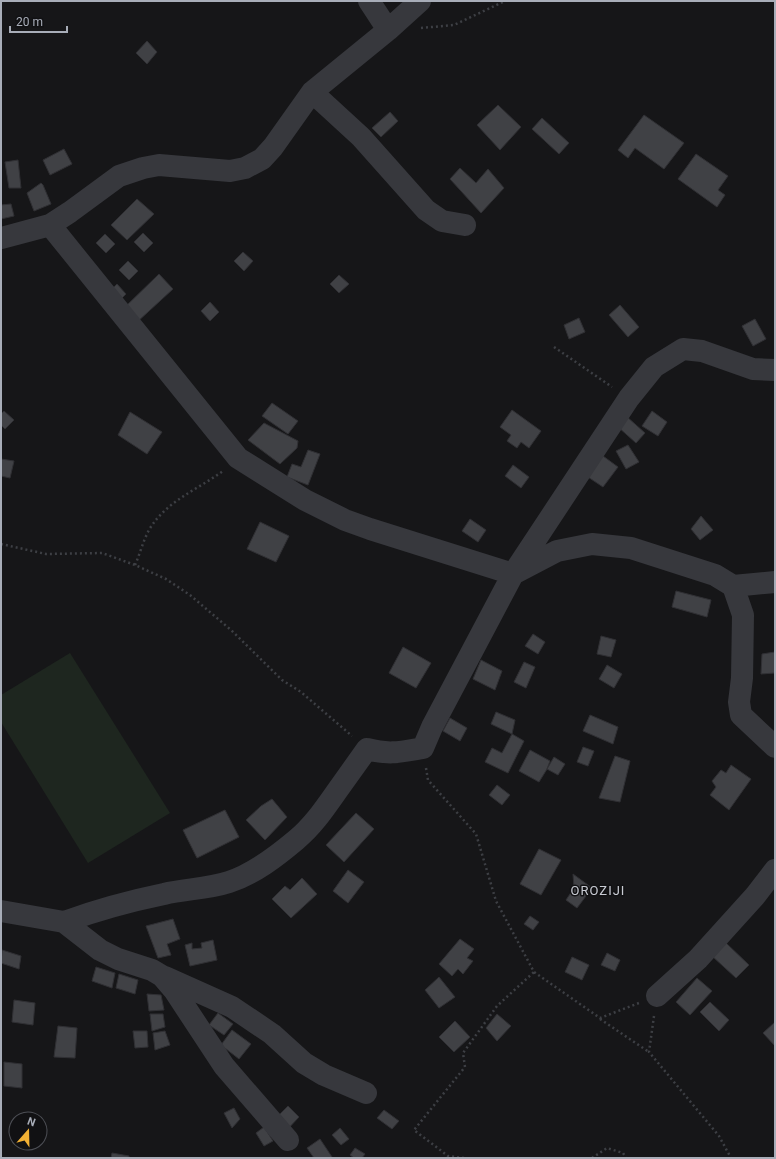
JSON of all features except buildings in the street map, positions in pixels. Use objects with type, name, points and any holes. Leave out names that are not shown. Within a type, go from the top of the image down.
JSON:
[{"type":"street","points":[[369,1],[388,30]]},
{"type":"street","points":[[1,238],[50,224],[70,212],[119,176],[143,168],[159,165],[230,171],[245,168],[262,159],[273,147],[312,92],[388,30],[420,1]]},
{"type":"street","points":[[312,92],[361,137],[426,210],[442,221],[465,225]]},
{"type":"street","points":[[50,224],[238,458],[305,500],[345,520],[513,574],[557,551],[592,544],[631,548],[715,575],[733,586],[775,582]]},
{"type":"street","points":[[64,922],[94,911],[165,893],[230,882],[247,874],[269,861],[297,840],[317,819],[368,749],[382,753],[398,753],[423,748],[432,727],[513,574],[628,398],[654,367],[683,349],[702,351],[753,369],[775,370]]},
{"type":"street","points":[[733,586],[743,615],[742,678],[739,702],[740,715],[775,747]]},
{"type":"street","points":[[657,996],[698,959],[755,896],[775,870]]},
{"type":"street","points":[[1,911],[64,922],[100,950],[152,970],[162,976],[232,1007],[272,1034],[304,1063],[324,1075],[366,1093]]},
{"type":"street","points":[[162,976],[174,990],[224,1066],[288,1140]]},
{"type":"path","points":[[388,30],[454,25],[505,1]]},
{"type":"path","points":[[554,347],[628,398]]},
{"type":"path","points":[[135,565],[149,531],[160,514],[187,493],[209,481],[238,458]]},
{"type":"path","points":[[1,544],[46,554],[102,553],[135,565],[166,579],[190,594],[231,630],[282,680],[301,692],[368,749]]},
{"type":"path","points":[[423,748],[428,780],[476,834],[496,902],[534,972],[649,1052],[720,1136],[731,1158]]},
{"type":"path","points":[[464,1158],[448,1156],[414,1130],[465,1067],[463,1053],[497,1006],[534,972]]},
{"type":"path","points":[[600,1018],[657,996],[649,1052]]},
{"type":"path","points":[[592,1158],[607,1148],[624,1153],[626,1158]]},
{"type":"shaded area","points":[[70,653],[170,813],[88,863],[1,722],[1,695]]},
{"type":"district","name":"OROZIJI","points":[[598,890]]}]
